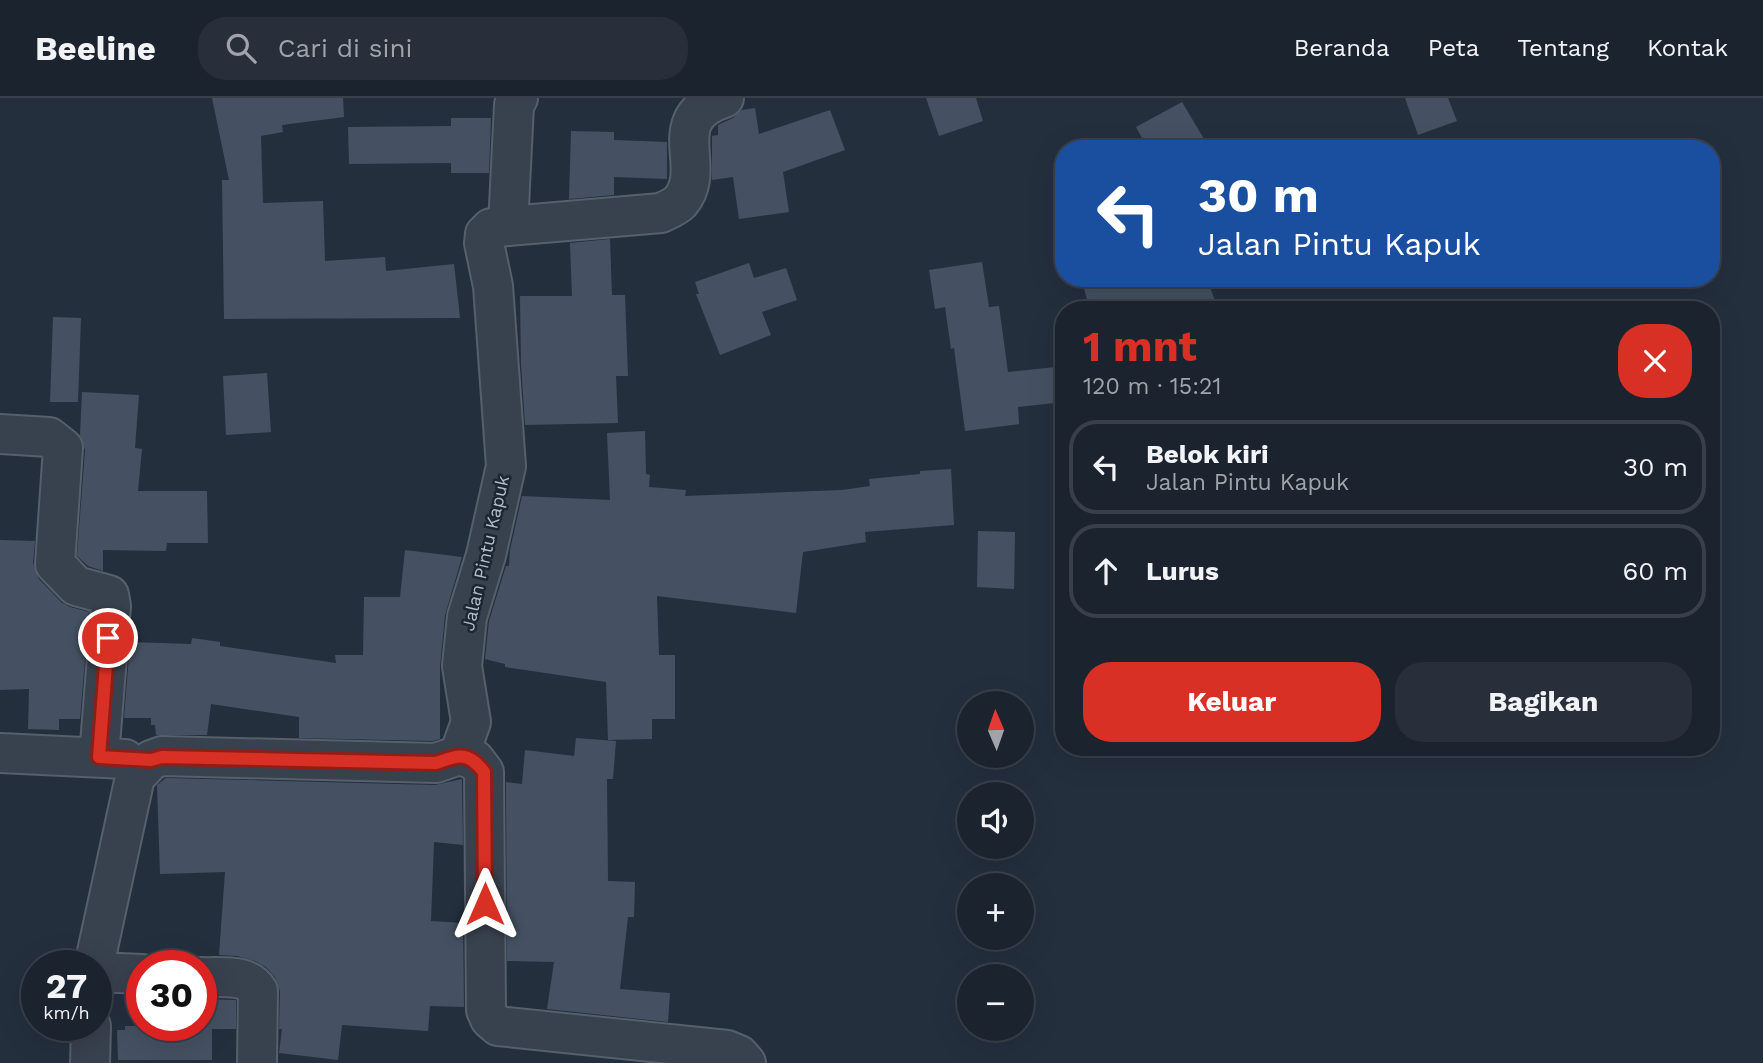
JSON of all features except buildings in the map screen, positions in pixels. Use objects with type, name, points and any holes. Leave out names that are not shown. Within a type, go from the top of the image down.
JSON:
[{"type":"street","points":[[518,98],[514,105],[508,226],[661,213],[678,204],[689,188],[691,125],[695,114],[708,100]]},
{"type":"street","name":"Jalan Pintu Kapuk","points":[[459,755],[471,722],[462,666],[467,617],[486,555],[506,466],[493,286],[484,243],[485,234],[491,228],[508,226]]},
{"type":"street","points":[[0,434],[49,437],[63,447],[55,564],[76,586],[109,596],[111,606],[99,757]]},
{"type":"street","points":[[0,753],[151,760],[162,757],[436,763],[459,755],[475,760],[484,772],[486,1010],[490,1019],[498,1026],[727,1050],[739,1055],[746,1063]]},
{"type":"street","points":[[97,950],[135,777],[151,760]]},
{"type":"street","points":[[217,978],[244,979],[258,991],[257,1063]]},
{"type":"street","points":[[90,1063],[91,1041]]},
{"type":"route","points":[[108,638],[99,757],[436,763],[459,755],[475,760],[484,772],[485,904]]}]
